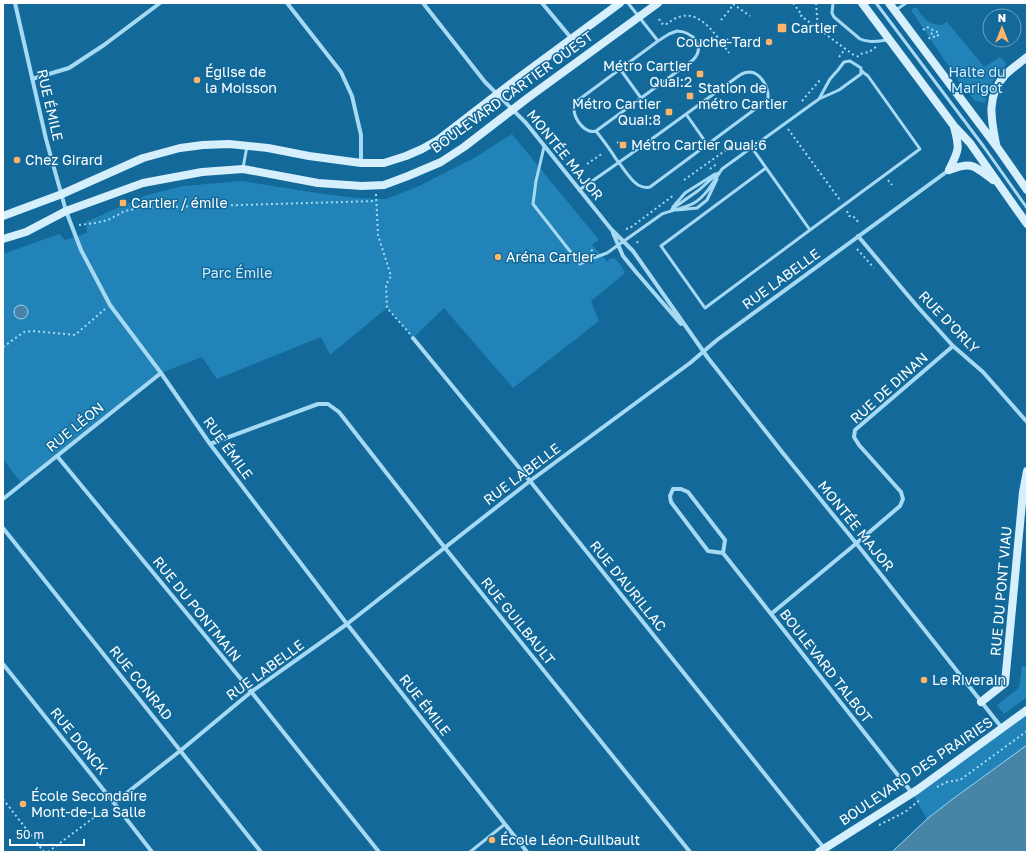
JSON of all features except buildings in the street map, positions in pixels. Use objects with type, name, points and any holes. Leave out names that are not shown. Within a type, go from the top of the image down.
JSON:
[{"type":"street","name":"RUE ÉMILE","points":[[15,3],[46,139],[66,211],[81,250],[110,305],[162,373],[210,444],[347,624],[527,852]]},
{"type":"street","points":[[32,79],[69,68],[104,45],[160,3]]},
{"type":"street","points":[[287,3],[341,72],[344,78],[352,96],[361,135],[361,163]]},
{"type":"street","name":"MONTÉE MAJOR","points":[[423,3],[485,82],[526,123],[612,230],[633,251],[703,352],[1002,728]]},
{"type":"street","points":[[542,3],[572,39]]},
{"type":"street","name":"BOULEVARD CARTIER OUEST","points":[[3,216],[62,194],[143,158],[180,148],[229,144],[268,148],[309,156],[361,163],[384,163],[406,156],[438,140],[620,3]]},
{"type":"street","name":"BOULEVARD CARTIER OUEST","points":[[3,239],[26,232],[66,211],[143,183],[202,172],[243,169],[318,183],[362,186],[384,184],[408,176],[441,162],[464,147],[658,3]]},
{"type":"street","points":[[862,3],[954,126],[970,143],[1027,224]]},
{"type":"street","points":[[889,3],[997,147],[1027,190]]},
{"type":"street","points":[[997,147],[991,114],[994,93],[1004,76],[1027,57]]},
{"type":"street","points":[[949,170],[957,153],[958,146],[954,126]]},
{"type":"street","points":[[949,170],[964,165],[972,166],[1000,186]]},
{"type":"street","name":"RUE LABELLE","points":[[114,803],[251,692],[347,624],[530,481],[690,363],[716,340],[949,170]]},
{"type":"street","name":"MONTÉE MAJOR","points":[[612,230],[622,254],[694,338]]},
{"type":"street","name":"RUE D'ORLY","points":[[858,236],[916,305],[953,346],[983,372],[1027,422]]},
{"type":"street","name":"RUE D'AURILLAC","points":[[413,338],[530,481],[822,850]]},
{"type":"street","name":"RUE DE DINAN","points":[[770,614],[900,506],[903,499],[901,492],[859,445],[854,437],[855,430],[953,346]]},
{"type":"street","name":"RUE LÉON","points":[[3,499],[162,373]]},
{"type":"street","name":"RUE GUILBAULT","points":[[210,444],[318,404],[328,404],[339,412],[445,548],[690,852]]},
{"type":"street","name":"RUE DU PONTMAIN","points":[[57,456],[380,852]]},
{"type":"street","name":"RUE DU PONT VIAU","points":[[981,702],[1006,683],[1023,492],[1027,471]]},
{"type":"street","points":[[673,489],[681,489],[688,492],[725,540],[723,553],[708,551],[671,502],[670,496],[673,489]]},
{"type":"street","name":"RUE CONRAD","points":[[3,528],[261,852]]},
{"type":"street","name":"BOULEVARD TALBOT","points":[[723,553],[912,793]]},
{"type":"street","name":"RUE DONCK","points":[[3,664],[152,852]]},
{"type":"street","name":"BOULEVARD DES PRAIRIES","points":[[822,850],[927,783],[1027,710]]},
{"type":"lane","points":[[628,3],[658,41]]},
{"type":"lane","points":[[833,3],[832,13],[834,17],[862,40],[871,42],[889,40]]},
{"type":"lane","points":[[876,3],[984,147],[1027,208]]},
{"type":"lane","points":[[895,11],[906,3]]},
{"type":"lane","points":[[677,31],[688,33],[695,39],[699,46],[698,52],[693,60],[596,131],[593,132],[587,130],[580,123],[575,114],[575,103],[658,41],[673,32],[677,31]]},
{"type":"lane","points":[[766,168],[661,246],[705,308],[920,149],[868,76],[862,71],[861,68],[852,62],[844,62],[830,79],[819,99]]},
{"type":"lane","points":[[620,69],[641,98]]},
{"type":"lane","points":[[669,211],[685,193],[696,185],[722,169],[819,99],[840,90],[862,71]]},
{"type":"lane","points":[[579,190],[619,162],[743,73],[751,72],[758,76],[765,84],[768,92],[768,98],[765,101],[647,188],[634,182],[619,162],[596,131]]},
{"type":"lane","points":[[686,114],[707,144]]},
{"type":"lane","points":[[243,169],[247,146]]},
{"type":"lane","points":[[544,147],[536,181],[533,204],[580,264],[607,253],[700,190],[722,169]]},
{"type":"lane","points":[[752,148],[810,230]]},
{"type":"lane","points":[[669,211],[697,208],[707,200],[722,169]]},
{"type":"lane","points":[[669,211],[693,203],[703,196],[722,169]]},
{"type":"lane","points":[[470,852],[505,824]]},
{"type":"path","points":[[721,20],[729,11],[732,3],[750,16]]},
{"type":"path","points":[[793,3],[802,15],[801,16],[860,60]]},
{"type":"path","points":[[816,3],[818,29]]},
{"type":"path","points":[[658,19],[665,25],[680,16],[695,17],[712,30],[729,53]]},
{"type":"path","points":[[923,30],[927,27],[939,33],[937,37],[931,36]]},
{"type":"path","points":[[929,38],[933,30]]},
{"type":"path","points":[[820,37],[824,33]]},
{"type":"path","points":[[723,44],[729,38]]},
{"type":"path","points":[[857,57],[860,54],[870,52],[877,47]]},
{"type":"path","points":[[802,101],[820,80]]},
{"type":"path","points":[[788,129],[841,201]]},
{"type":"path","points":[[684,180],[733,145]]},
{"type":"path","points":[[588,164],[603,153]]},
{"type":"path","points":[[888,179],[892,185]]},
{"type":"path","points":[[375,185],[378,235],[391,276],[386,286],[387,308],[413,338]]},
{"type":"path","points":[[72,226],[102,222],[125,211],[138,208],[376,201]]},
{"type":"path","points":[[847,214],[849,216],[853,216],[859,223]]},
{"type":"path","points":[[591,251],[595,248]]},
{"type":"path","points":[[3,347],[24,332],[32,331],[75,335],[110,305]]},
{"type":"path","points":[[927,783],[960,780],[1027,731]]},
{"type":"path","points":[[3,799],[44,852]]},
{"type":"path","points":[[48,852],[114,803]]},
{"type":"green space","name":"Halte du Marigot","points":[[917,8],[929,22],[942,25],[947,22],[984,67],[1000,57],[1007,64],[999,72],[993,82],[985,103],[975,101],[959,82],[911,10]]},
{"type":"green space","name":"Parc Émile","points":[[512,134],[599,240],[592,245],[608,262],[609,259],[614,258],[621,265],[625,273],[591,301],[599,321],[513,388],[444,308],[413,338],[387,308],[330,355],[321,337],[217,379],[202,357],[161,373],[22,484],[3,459],[3,254],[59,234],[65,240],[87,233],[86,222],[147,195],[183,186],[242,181],[324,194],[357,198],[386,199],[417,187],[476,157]]},
{"type":"green space","points":[[1022,665],[1027,668],[1027,697],[1004,714],[997,705],[1019,688]]},
{"type":"green space","points":[[1027,710],[1027,745],[927,819],[912,793]]},
{"type":"shaded area","points":[[21,305],[26,307],[28,312],[26,317],[21,319],[16,317],[14,312],[16,307]]},
{"type":"shaded area","points":[[1027,745],[1027,852],[892,852],[927,819]]},
{"type":"place","name":"Cartier","points":[[782,28]]},
{"type":"place","name":"Couche-Tard","points":[[769,42]]},
{"type":"place","name":"Métro Cartier Quai:2","points":[[700,74]]},
{"type":"place","name":"Église de la Moisson","points":[[197,80]]},
{"type":"place","name":"Station de métro Cartier","points":[[690,96]]},
{"type":"place","name":"Métro Cartier Quai:8","points":[[669,112]]},
{"type":"place","name":"Métro Cartier Quai:6","points":[[623,145]]},
{"type":"place","name":"Chez Girard","points":[[17,160]]},
{"type":"place","name":"Cartier / émile","points":[[123,203]]},
{"type":"place","name":"Aréna Cartier","points":[[498,257]]},
{"type":"place","name":"Le Riverain","points":[[924,680]]},
{"type":"place","name":"École Secondaire Mont-de-La Salle","points":[[23,804]]},
{"type":"place","name":"École Léon-Guilbault","points":[[492,840]]}]
